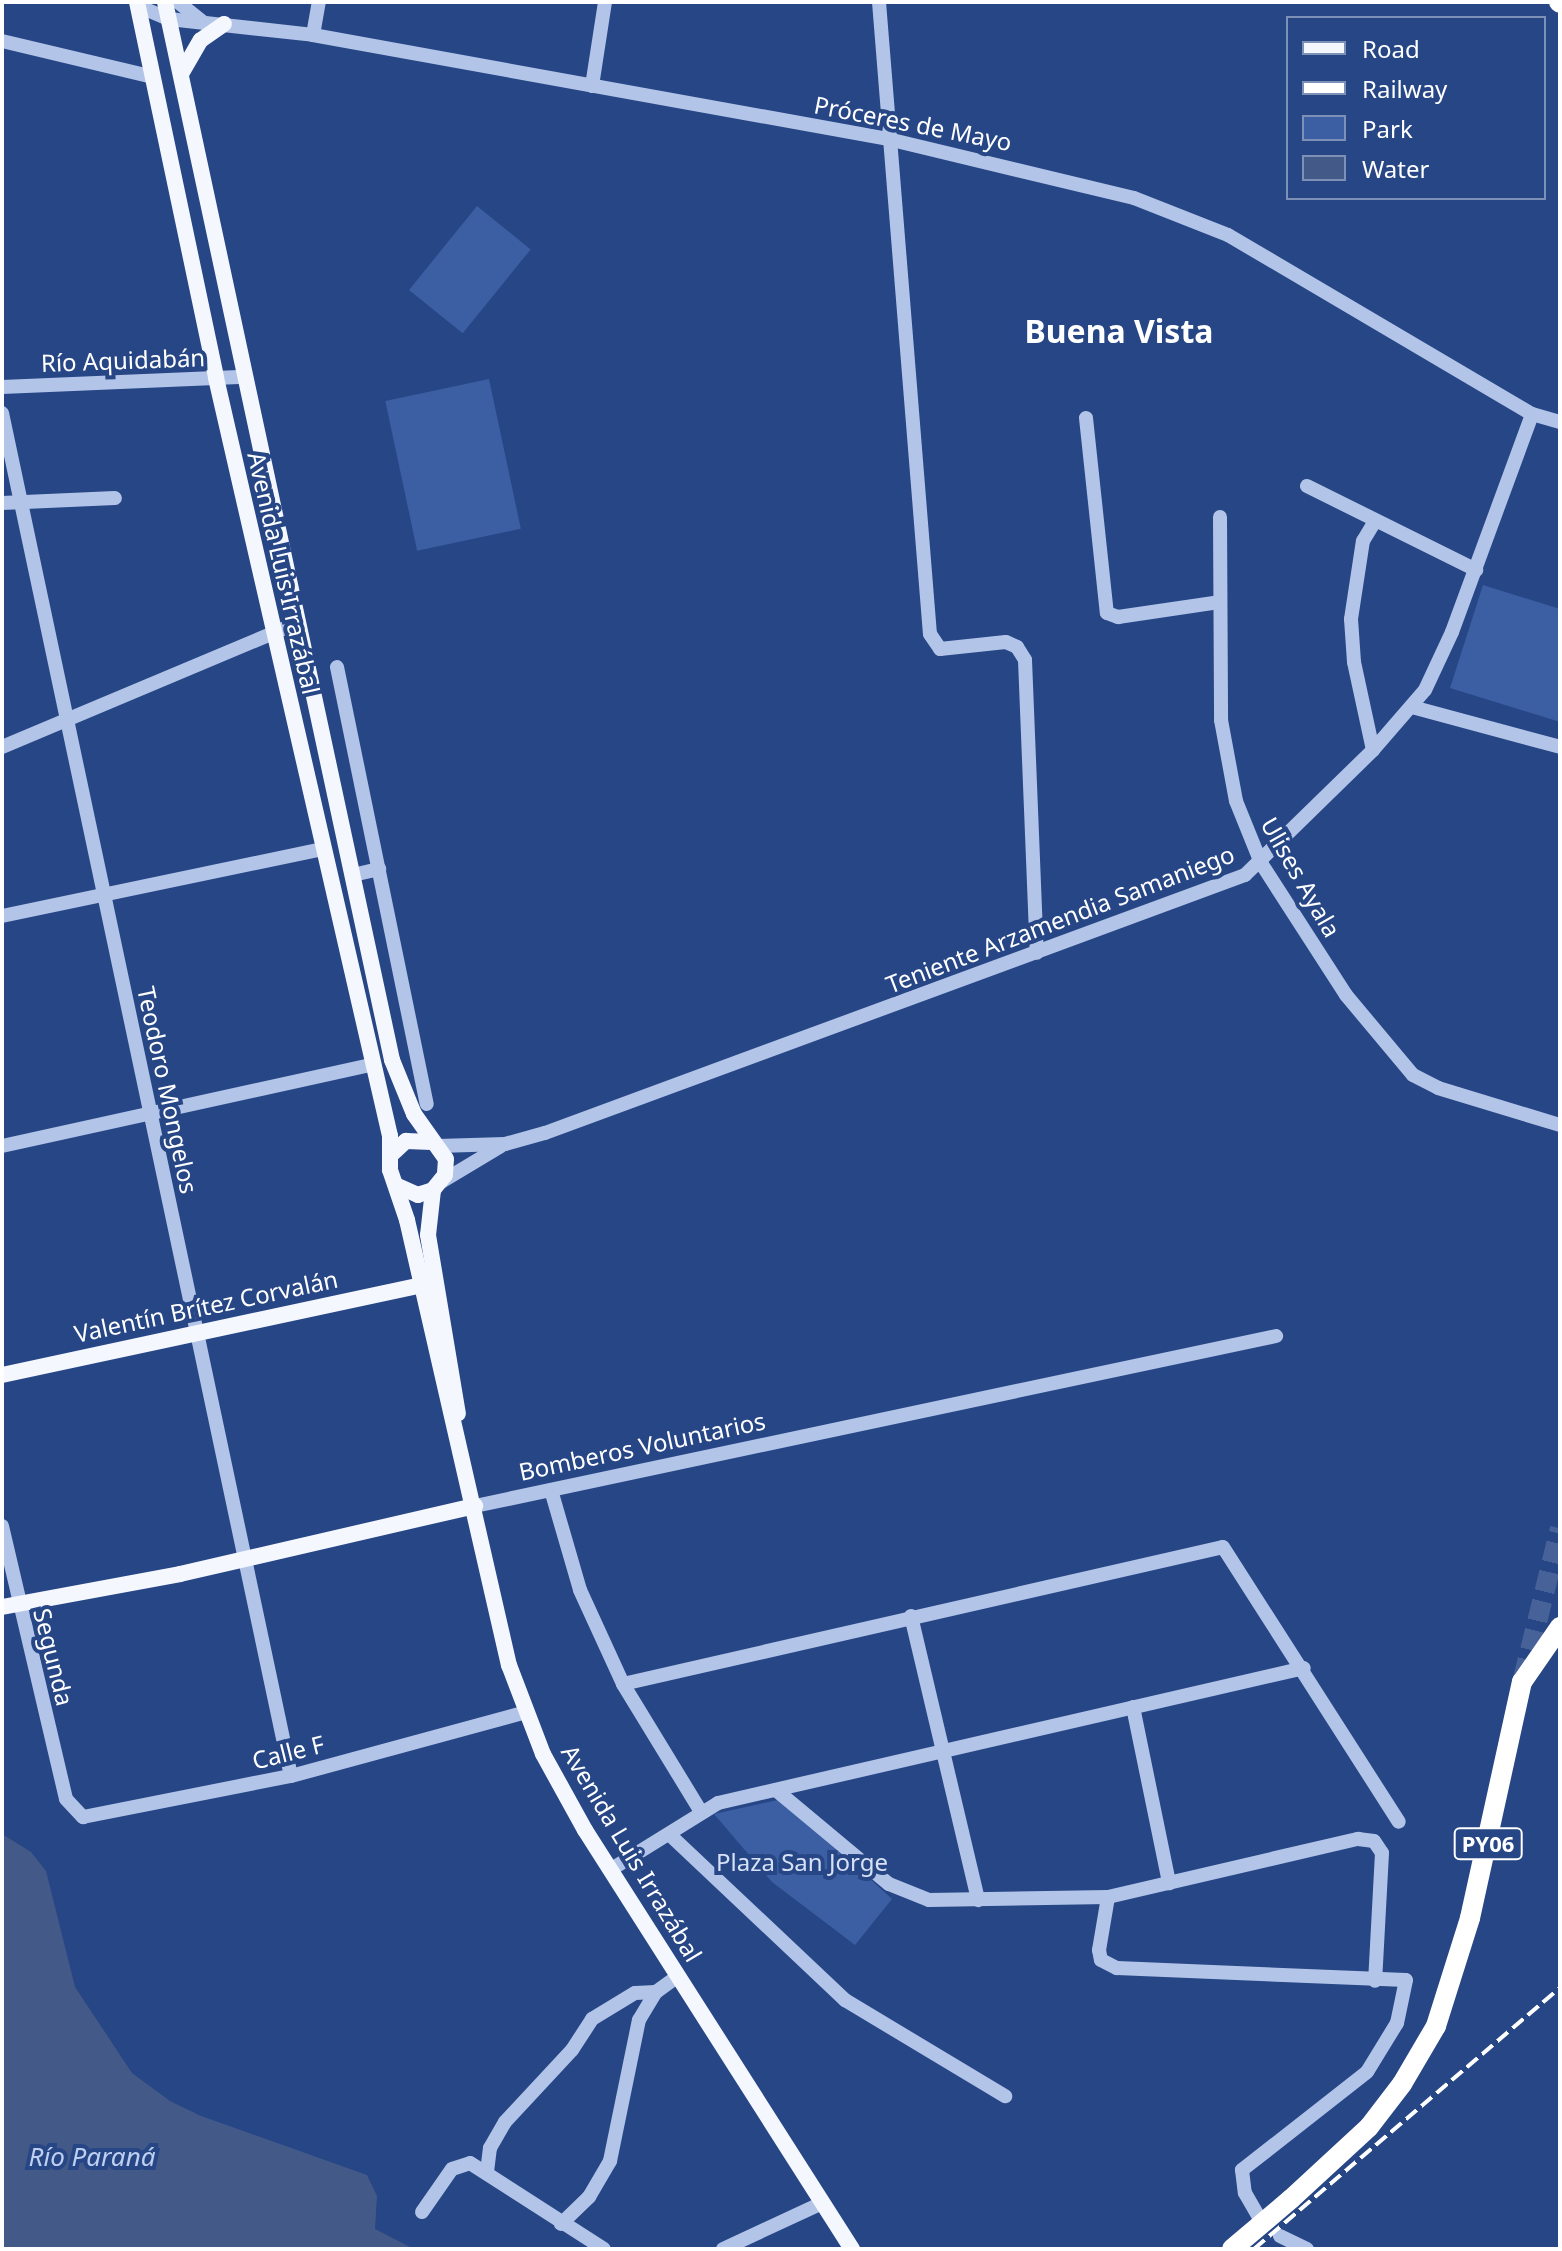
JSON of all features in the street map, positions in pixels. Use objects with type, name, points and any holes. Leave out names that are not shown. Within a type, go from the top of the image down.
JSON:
[{"type":"highway","name":"PY06","points":[[1232,2249],[1369,2127],[1402,2084],[1436,2026],[1470,1918],[1522,1682],[1560,1627]]},
{"type":"main road","name":"Avenida Luis Irrazábal","points":[[138,4],[216,378],[369,1065],[393,1153],[390,1170],[460,1443],[506,1653],[526,1712],[555,1775],[610,1870],[852,2249]]},
{"type":"main road","name":"Avenida Luis Irrazábal","points":[[167,10],[392,1060],[407,1101],[446,1159],[437,1186],[428,1235],[456,1384],[460,1443]]},
{"type":"main road","points":[[180,76],[201,40],[224,24]]},
{"type":"main road","points":[[393,1153],[406,1141],[435,1144]]},
{"type":"main road","points":[[396,1185],[410,1194],[437,1186]]},
{"type":"main road","name":"Valentín Brítez Corvalán","points":[[2,1375],[421,1285]]},
{"type":"main road","name":"Bomberos Voluntarios","points":[[10,1606],[245,1560],[475,1506]]},
{"type":"street","points":[[178,2],[204,24]]},
{"type":"street","points":[[313,35],[319,2]]},
{"type":"street","points":[[592,86],[605,2]]},
{"type":"street","points":[[879,2],[930,634],[940,649],[1006,642],[1017,647],[1025,660],[1037,953]]},
{"type":"street","name":"Próceres de Mayo","points":[[138,4],[167,10],[204,24],[313,35],[888,139],[1049,174],[1195,219],[1532,414],[1560,422]]},
{"type":"street","points":[[2,41],[153,77]]},
{"type":"street","name":"Río Aquidabán","points":[[2,387],[245,377]]},
{"type":"street","name":"Teodoro Mongelos","points":[[2,413],[291,1776]]},
{"type":"street","name":"Teniente Arzamendia Samaniego","points":[[505,1144],[1234,881],[1261,863],[1412,707],[1437,664],[1476,570],[1532,414]]},
{"type":"street","points":[[1086,418],[1107,613],[1118,617],[1219,602]]},
{"type":"street","points":[[1307,486],[1476,570]]},
{"type":"street","points":[[2,503],[115,498]]},
{"type":"street","name":"Ulises Ayala","points":[[1220,517],[1219,602],[1226,757],[1245,831],[1261,863],[1346,995],[1413,1075],[1438,1088],[1560,1125]]},
{"type":"street","points":[[1373,750],[1354,662],[1351,619],[1363,541],[1375,521]]},
{"type":"street","points":[[2,747],[299,622]]},
{"type":"street","points":[[337,667],[427,1104]]},
{"type":"street","points":[[1412,707],[1560,747]]},
{"type":"street","points":[[2,916],[322,849]]},
{"type":"street","points":[[353,875],[379,869]]},
{"type":"street","points":[[2,1146],[369,1065]]},
{"type":"street","points":[[435,1144],[505,1144]]},
{"type":"street","points":[[437,1186],[505,1144]]},
{"type":"street","name":"Bomberos Voluntarios","points":[[475,1506],[1276,1336]]},
{"type":"street","points":[[551,1490],[580,1590],[623,1684],[701,1812]]},
{"type":"street","name":"Segunda","points":[[2,1526],[10,1606],[66,1799]]},
{"type":"street","points":[[623,1684],[1223,1547],[1304,1668],[1399,1822]]},
{"type":"street","points":[[911,1616],[978,1900]]},
{"type":"street","points":[[610,1870],[670,1835],[701,1812],[776,1790],[1304,1668]]},
{"type":"street","points":[[1133,1707],[1169,1883]]},
{"type":"street","name":"Calle F","points":[[66,1799],[75,1812],[95,1818],[291,1776],[526,1712]]},
{"type":"street","points":[[776,1790],[889,1884],[929,1900],[1108,1897],[1358,1839],[1374,1841],[1382,1853],[1375,1981]]},
{"type":"street","points":[[670,1835],[845,2000],[1005,2096]]},
{"type":"street","points":[[1108,1897],[1099,1950],[1107,1965],[1375,1981],[1406,1980],[1397,2023],[1359,2080],[1242,2170],[1245,2193],[1259,2217]]},
{"type":"street","points":[[561,2224],[589,2197],[610,2161],[639,2020],[656,1992],[678,1976]]},
{"type":"street","points":[[487,2172],[490,2148],[505,2122],[572,2050],[592,2019],[635,1993],[656,1992]]},
{"type":"street","points":[[422,2212],[452,2169],[470,2163],[604,2249]]},
{"type":"street","points":[[723,2249],[822,2203]]},
{"type":"street","points":[[1280,2236],[1307,2249]]},
{"type":"green space","points":[[477,206],[531,249],[463,333],[409,290]]},
{"type":"green space","points":[[489,379],[521,529],[417,551],[385,401]]},
{"type":"green space","points":[[1483,585],[1560,609],[1560,722],[1450,688]]},
{"type":"green space","name":"Plaza San Jorge","points":[[782,1799],[892,1899],[855,1945],[772,1882],[714,1814]]},
{"type":"water","name":"Río Paraná","points":[[2,1834],[31,1852],[46,1871],[75,1987],[132,2073],[170,2101],[201,2116],[367,2175],[377,2196],[375,2229],[414,2249],[2,2249]]},
{"type":"tunnel","points":[[1523,1679],[1560,1528]]},
{"type":"railway","points":[[1254,2249],[1560,1988]]},
{"type":"district","name":"Buena Vista","points":[[1119,331]]}]
